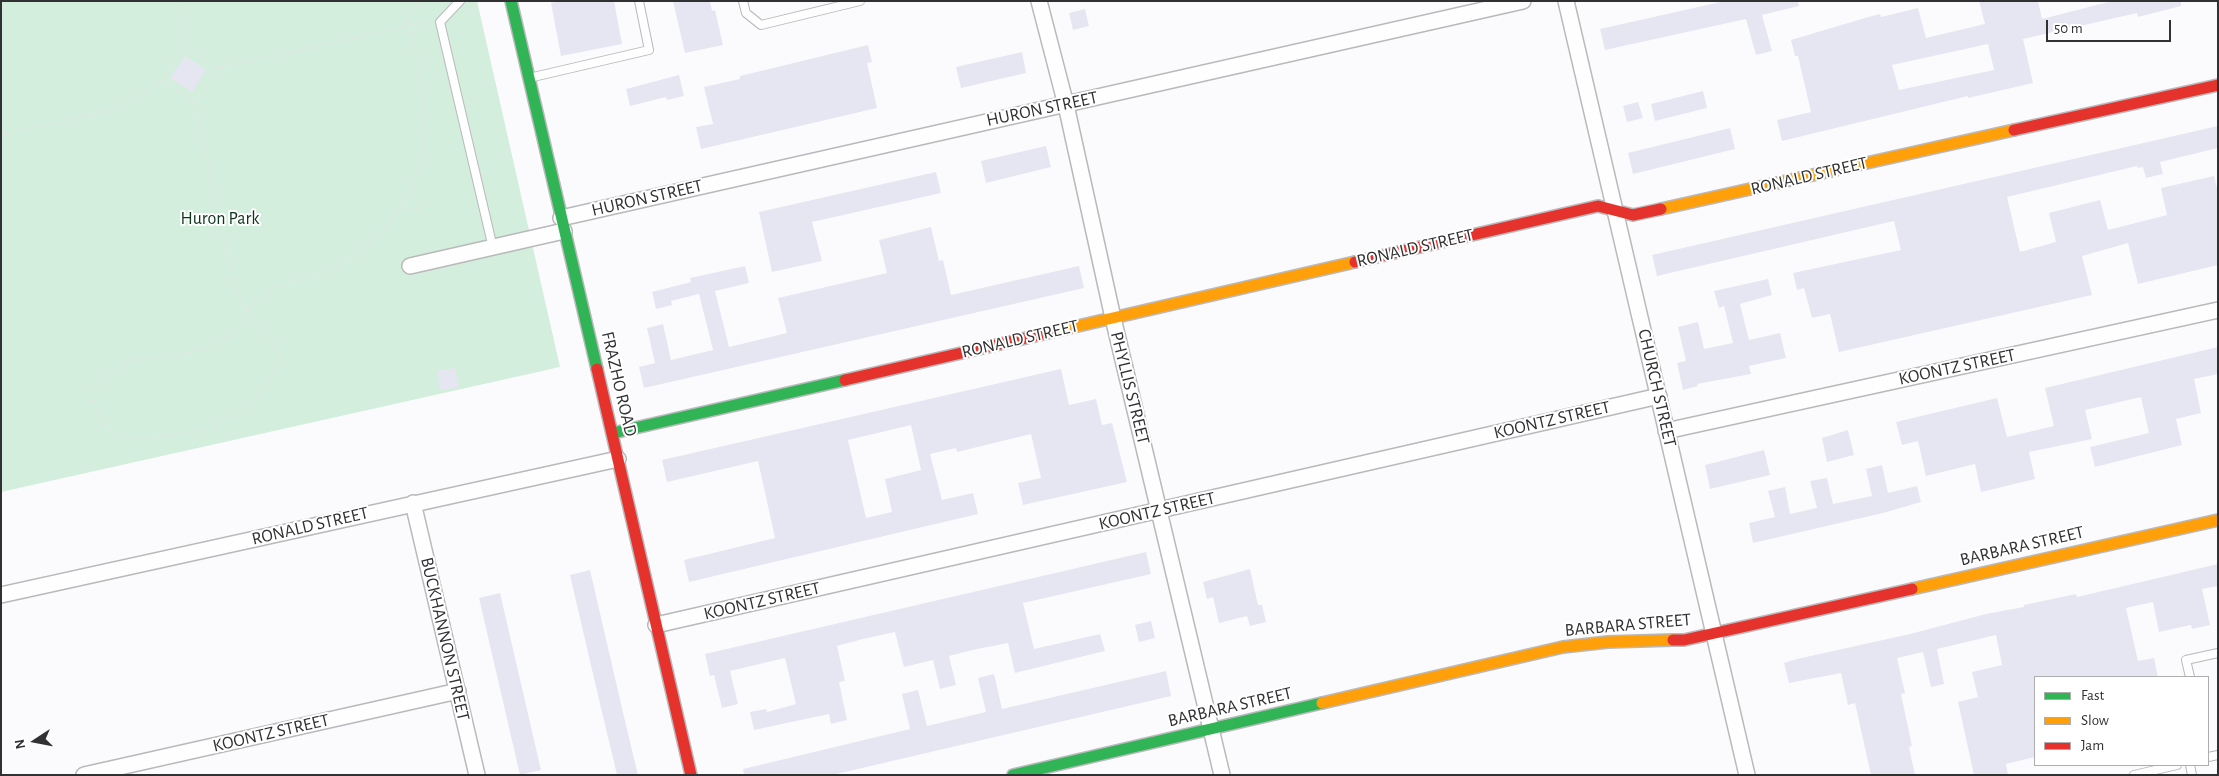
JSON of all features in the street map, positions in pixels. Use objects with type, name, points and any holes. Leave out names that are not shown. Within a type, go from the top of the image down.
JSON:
[{"type":"street","name":"FRAZHO ROAD","points":[[511,1],[691,775]]},
{"type":"street","name":"PHYLLIS STREET","points":[[1039,1],[1066,104],[1113,318],[1222,775]]},
{"type":"street","name":"HURON STREET","points":[[410,266],[493,248],[563,224],[1066,104],[1523,1]]},
{"type":"street","name":"CHURCH STREET","points":[[1566,1],[1747,775]]},
{"type":"street","name":"RONALD STREET","points":[[613,433],[1598,206],[1633,215],[2218,85]]},
{"type":"street","name":"KOONTZ STREET","points":[[1666,431],[2218,310]]},
{"type":"street","name":"KOONTZ STREET","points":[[656,626],[1658,396]]},
{"type":"street","name":"RONALD STREET","points":[[1,595],[618,458]]},
{"type":"street","name":"BUCKHANNON STREET","points":[[413,503],[477,775]]},
{"type":"street","name":"BARBARA STREET","points":[[1013,775],[1563,647],[1608,642],[1684,640],[2218,520]]},
{"type":"street","name":"KOONTZ STREET","points":[[84,775],[458,691]]},
{"type":"lane","points":[[460,1],[440,22],[493,248]]},
{"type":"lane","points":[[529,78],[649,50],[639,1]]},
{"type":"lane","points":[[743,1],[746,13],[761,25],[860,1]]},
{"type":"lane","points":[[2190,676],[2186,660],[2218,653]]},
{"type":"lane","points":[[2134,775],[2173,766]]},
{"type":"path","points":[[1,135],[117,108],[161,80],[185,40],[178,1]]},
{"type":"path","points":[[161,80],[195,102],[234,282],[247,314],[273,340],[280,357],[274,376],[264,390],[241,413],[210,428],[178,435],[142,439],[120,437],[102,423],[95,408],[94,392],[100,378],[108,370],[130,362],[174,357],[210,347],[236,331],[247,314],[259,299],[276,287],[333,268],[350,259],[379,235],[401,209],[418,173],[426,138],[425,100],[408,19],[410,10],[429,1]]},
{"type":"path","points":[[195,102],[217,68],[432,21]]},
{"type":"path","points":[[183,46],[217,68]]},
{"type":"path","points":[[401,209],[418,208]]},
{"type":"green space","name":"Huron Park","points":[[1,1],[477,1],[560,367],[1,492]]},
{"type":"building","points":[[560,1],[614,1],[622,44],[561,56],[551,3]]},
{"type":"building","points":[[673,1],[710,1],[712,11],[715,10],[723,45],[685,53]]},
{"type":"building","points":[[1725,1],[1798,1],[1799,6],[1762,15],[1772,51],[1756,55],[1746,19],[1605,50],[1600,29]]},
{"type":"building","points":[[1979,1],[2038,1],[2042,19],[2112,1],[2181,1],[2181,6],[2138,17],[2137,13],[2023,39],[2033,83],[1968,98],[1968,96],[1782,141],[1777,120],[1811,112],[1798,56],[1795,56],[1791,40],[1880,14],[1881,17],[1918,8],[1926,38],[1985,24]],"holes":[[[1988,44],[1994,70],[1899,90],[1892,65]]]},
{"type":"building","points":[[1085,9],[1089,26],[1073,30],[1069,13]]},
{"type":"building","points":[[868,45],[872,62],[867,63],[877,108],[701,149],[696,127],[713,124],[704,87],[740,79],[740,76]]},
{"type":"building","points":[[1022,52],[1026,73],[961,88],[956,67]]},
{"type":"building","points":[[185,56],[206,70],[192,92],[170,78]]},
{"type":"building","points":[[679,75],[684,96],[667,100],[666,97],[630,106],[626,89]]},
{"type":"building","points":[[1703,91],[1707,108],[1655,121],[1651,104]]},
{"type":"building","points":[[1638,102],[1643,118],[1627,122],[1623,106]]},
{"type":"building","points":[[2218,126],[2218,148],[2160,162],[2163,174],[2146,178],[2143,167],[2137,168],[2137,166],[2007,197],[2020,252],[2056,242],[2049,213],[2100,200],[2108,230],[2167,215],[2161,188],[2214,176],[2218,192],[2218,265],[2138,284],[2128,243],[2082,256],[2092,295],[1839,352],[1830,314],[1812,318],[1804,288],[1797,290],[1793,273],[1901,250],[1894,221],[1657,276],[1652,255]]},
{"type":"building","points":[[1730,128],[1735,149],[1633,174],[1628,153]]},
{"type":"building","points":[[1046,146],[1051,167],[986,183],[981,161]]},
{"type":"building","points":[[936,172],[941,193],[812,222],[822,261],[772,272],[759,212]]},
{"type":"building","points":[[931,227],[939,261],[943,260],[951,295],[1079,266],[1084,288],[644,388],[639,367],[655,363],[647,328],[663,324],[671,360],[713,350],[699,294],[671,301],[672,305],[656,309],[652,292],[691,282],[690,278],[745,266],[749,283],[715,291],[729,347],[787,333],[778,298],[887,273],[879,240]]},
{"type":"building","points":[[1768,279],[1772,295],[1740,304],[1749,340],[1780,333],[1786,358],[1749,366],[1751,374],[1697,384],[1698,386],[1683,390],[1677,363],[1686,361],[1678,327],[1698,322],[1704,349],[1733,343],[1724,306],[1719,308],[1714,291]]},
{"type":"building","points":[[2218,347],[2218,374],[2194,379],[2201,413],[2176,419],[2182,445],[2095,467],[2090,447],[2149,433],[2141,397],[2085,410],[2092,439],[2029,452],[2035,479],[1981,492],[1975,464],[1926,476],[1918,441],[1902,445],[1896,422],[1997,398],[2007,437],[2054,426],[2045,388]]},
{"type":"building","points":[[455,368],[459,387],[441,390],[437,371]]},
{"type":"building","points":[[1061,369],[1069,405],[1096,399],[1102,425],[1112,423],[1127,482],[1023,505],[1018,483],[1041,478],[1031,434],[957,452],[956,448],[930,454],[942,500],[973,493],[978,514],[689,582],[684,560],[775,538],[758,461],[667,482],[662,460]],"holes":[[[911,425],[921,470],[885,479],[892,512],[866,518],[848,440]]]},
{"type":"building","points":[[1848,430],[1854,455],[1827,462],[1822,438]]},
{"type":"building","points":[[1764,450],[1770,475],[1710,489],[1705,465]]},
{"type":"building","points":[[1882,465],[1888,493],[1917,486],[1921,502],[1883,513],[1753,543],[1749,523],[1775,517],[1768,491],[1785,487],[1790,514],[1817,508],[1810,481],[1827,478],[1833,504],[1872,496],[1866,469]]},
{"type":"building","points":[[1146,552],[1151,574],[1023,603],[1034,649],[1100,634],[1105,651],[1015,673],[1008,643],[977,649],[949,656],[956,685],[940,689],[933,660],[904,667],[895,632],[863,639],[837,646],[845,681],[839,682],[847,720],[831,724],[829,714],[754,730],[750,712],[766,709],[767,712],[796,704],[785,658],[730,671],[738,704],[722,708],[714,675],[710,676],[705,654]]},
{"type":"building","points":[[2218,564],[2218,586],[2202,589],[2210,625],[2192,629],[2191,625],[2159,632],[2153,602],[2126,608],[2138,661],[2154,658],[2158,676],[2034,676],[2034,757],[2006,764],[2008,775],[1974,775],[1958,702],[1978,697],[1972,672],[2002,665],[1996,635],[1937,649],[1944,684],[1931,687],[1923,652],[1897,658],[1905,693],[1901,694],[1912,746],[1909,747],[1915,775],[1871,775],[1855,703],[1848,705],[1841,673],[1789,683],[1784,663],[1797,659],[1910,634],[1986,614],[2024,607],[2024,605],[2076,594],[2077,597]]},
{"type":"building","points":[[1250,569],[1258,605],[1262,605],[1266,622],[1250,626],[1247,616],[1219,623],[1213,597],[1207,599],[1203,582]]},
{"type":"building","points":[[590,570],[638,775],[617,775],[596,687],[570,575]]},
{"type":"building","points":[[500,593],[541,770],[520,775],[479,598]]},
{"type":"building","points":[[1151,621],[1155,638],[1139,642],[1135,625]]},
{"type":"building","points":[[1166,671],[1171,696],[832,775],[744,775],[743,769],[910,729],[902,694],[918,690],[927,726],[986,712],[978,678],[994,674],[1002,709]]},
{"type":"traffic: fast","points":[[511,1],[597,369]]},
{"type":"traffic: fast","points":[[613,433],[845,380]]},
{"type":"traffic: fast","points":[[1013,775],[1322,703]]},
{"type":"traffic: slow","points":[[1661,209],[2014,130]]},
{"type":"traffic: slow","points":[[1052,332],[1355,262]]},
{"type":"traffic: slow","points":[[1912,589],[2218,520]]},
{"type":"traffic: slow","points":[[1322,703],[1563,647],[1608,642],[1673,640]]},
{"type":"traffic: jam","points":[[2014,130],[2218,85]]},
{"type":"traffic: jam","points":[[1355,262],[1598,206],[1633,215],[1661,209]]},
{"type":"traffic: jam","points":[[845,380],[1052,332]]},
{"type":"traffic: jam","points":[[597,369],[691,775]]},
{"type":"traffic: jam","points":[[1673,640],[1684,640],[1912,589]]}]
